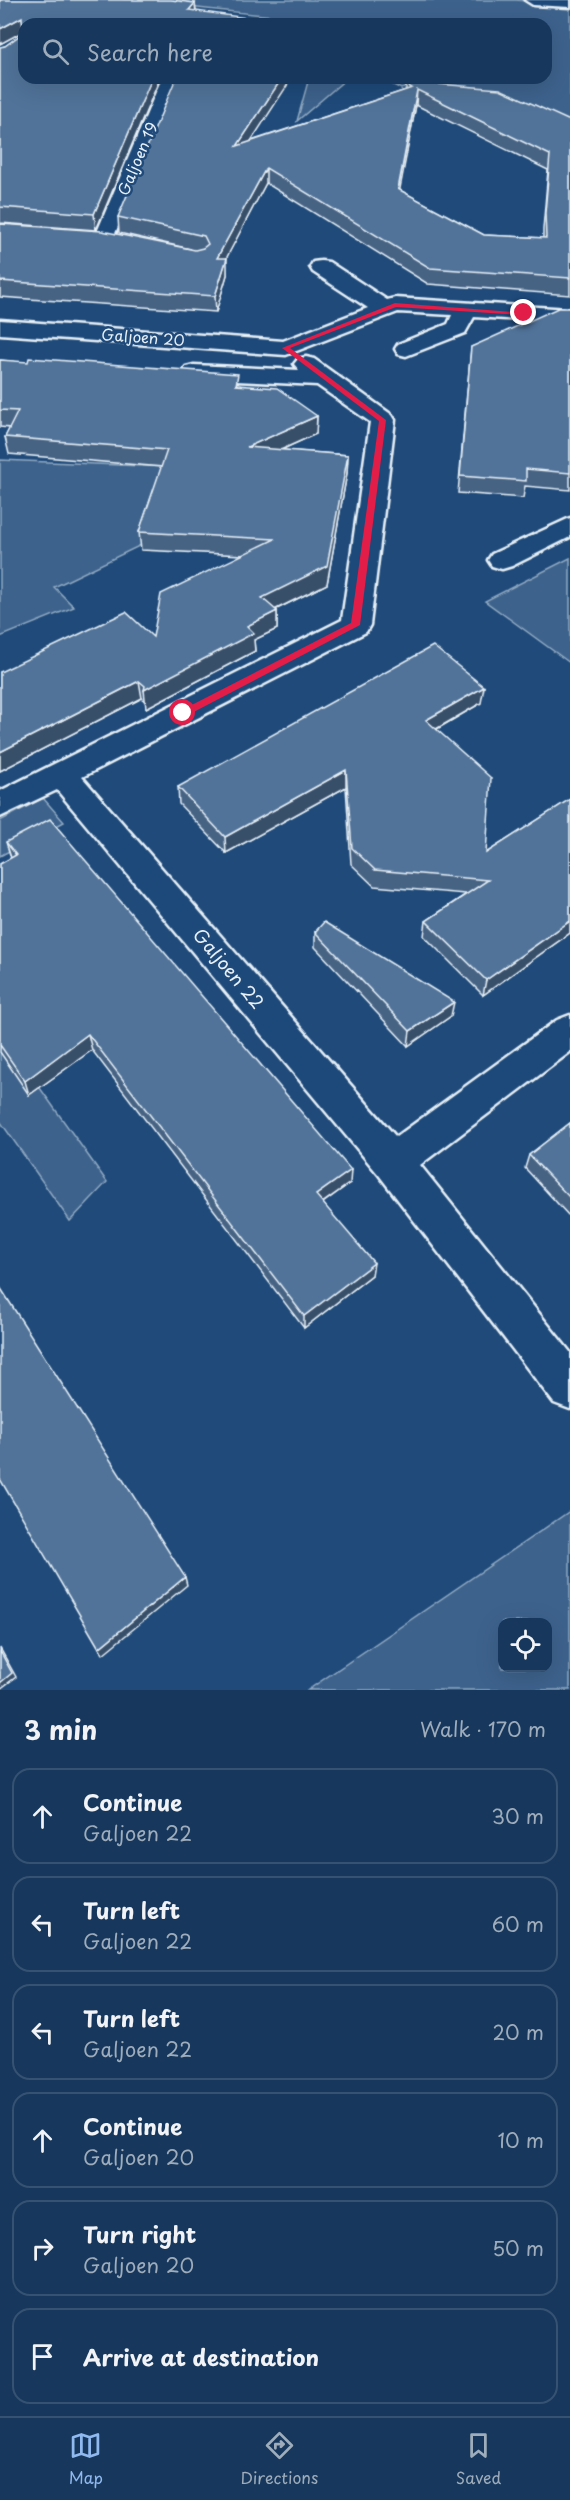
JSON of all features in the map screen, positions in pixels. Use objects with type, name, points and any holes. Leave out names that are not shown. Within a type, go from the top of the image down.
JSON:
[{"type":"street","points":[[533,0],[570,2]]},
{"type":"street","name":"Galjoen 19","points":[[104,239],[169,84]]},
{"type":"street","points":[[0,231],[104,239],[127,244]]},
{"type":"street","points":[[321,267],[385,309]]},
{"type":"street","name":"Galjoen 20","points":[[0,327],[285,348],[395,305],[570,315]]},
{"type":"street","points":[[406,349],[457,328],[466,309]]},
{"type":"street","points":[[0,805],[356,625],[383,420],[285,348]]},
{"type":"street","name":"Galjoen 20","points":[[169,371],[323,378]]},
{"type":"street","points":[[502,560],[570,526]]},
{"type":"street","name":"Galjoen 22","points":[[62,775],[393,1162],[570,1387]]},
{"type":"street","points":[[393,1162],[570,1031]]},
{"type":"shaded area","points":[[123,0],[516,0],[570,5],[570,123],[512,94],[410,86],[401,89],[391,84],[552,84],[552,18],[291,18]]},
{"type":"shaded area","points":[[307,84],[340,84],[297,121]]},
{"type":"shaded area","points":[[0,460],[214,469],[195,519],[54,587],[74,607],[0,637]]},
{"type":"shaded area","points":[[570,558],[570,663],[485,601]]},
{"type":"shaded area","points":[[43,798],[64,822],[0,856],[0,821]]},
{"type":"shaded area","points":[[0,1032],[107,1182],[70,1221],[0,1121]]},
{"type":"shaded area","points":[[570,1511],[570,1690],[308,1690]]},
{"type":"building","points":[[0,0],[171,0],[195,3],[189,10],[247,18],[22,17],[0,29]]},
{"type":"building","points":[[18,37],[18,84],[149,84],[94,214],[0,207],[0,47]]},
{"type":"building","points":[[173,84],[278,84],[237,146],[412,88],[406,85],[408,84],[500,89],[570,121],[570,278],[430,268],[266,168],[217,258],[227,258],[215,296],[0,281],[0,224],[102,231],[195,250],[208,244],[204,236],[118,217]],"holes":[[[417,90],[550,155],[545,213],[546,238],[484,235],[398,189]]]},
{"type":"building","points":[[558,308],[570,308],[570,473],[526,469],[526,481],[460,476],[471,347]]},
{"type":"building","points":[[29,358],[238,374],[236,385],[277,388],[317,416],[247,447],[348,455],[327,566],[262,598],[277,611],[247,626],[254,633],[144,690],[145,686],[139,681],[0,752],[0,672],[126,612],[153,637],[161,594],[275,539],[139,532],[167,450],[5,437],[18,411],[0,410],[0,360],[28,362]]},
{"type":"building","points":[[433,646],[484,687],[426,720],[491,778],[486,853],[570,799],[570,921],[486,980],[426,921],[488,880],[375,870],[352,848],[346,770],[225,837],[178,787]]},
{"type":"building","points":[[50,819],[351,1170],[316,1195],[374,1263],[304,1316],[88,1034],[25,1081],[0,1045],[0,864],[16,855],[6,842]]},
{"type":"building","points":[[324,922],[454,1002],[410,1031],[315,932]]},
{"type":"building","points":[[570,1123],[570,1198],[529,1155]]},
{"type":"building","points":[[0,1287],[185,1577],[99,1648],[0,1479]]},
{"type":"building","points":[[0,1651],[12,1673],[0,1683]]},
{"type":"route","points":[[183,713],[356,625],[383,420],[285,348],[395,305],[524,313]]}]
